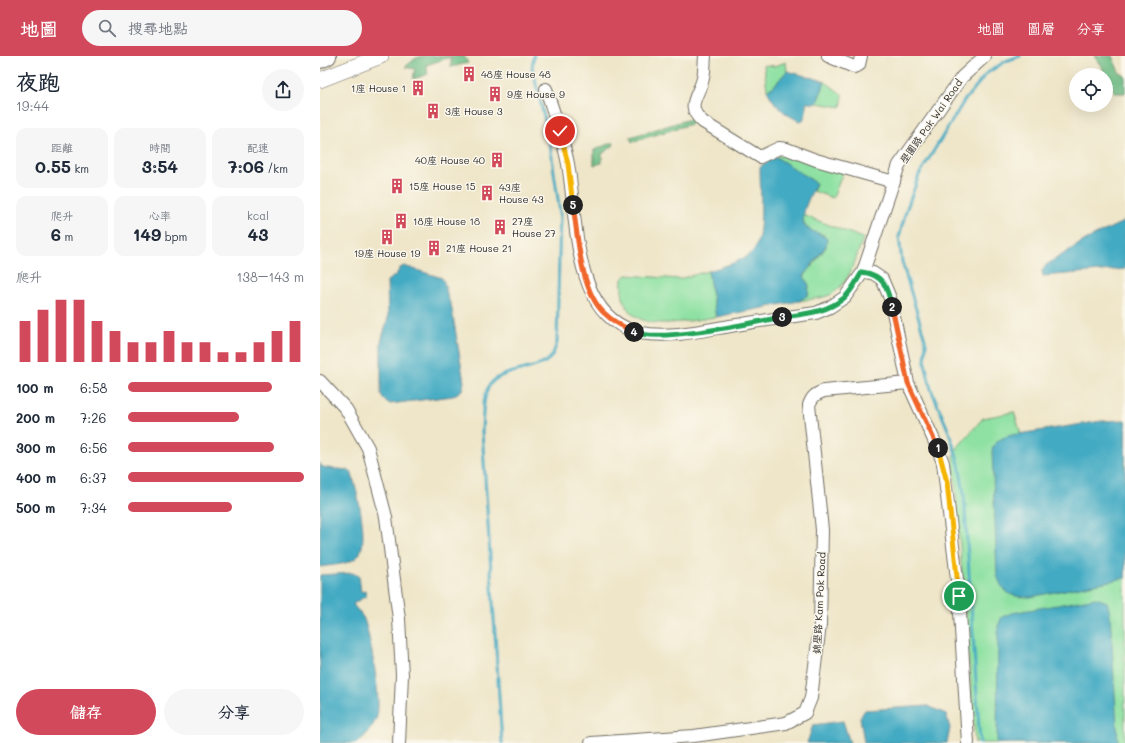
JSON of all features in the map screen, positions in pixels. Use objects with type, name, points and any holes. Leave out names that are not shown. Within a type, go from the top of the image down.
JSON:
[{"type":"highway","points":[[320,60],[327,56]]},
{"type":"main road","points":[[320,80],[380,56]]},
{"type":"street","points":[[705,56],[704,75],[693,108],[696,116],[703,122],[760,157],[779,148],[786,149],[816,160],[894,182]]},
{"type":"street","points":[[828,56],[854,67],[859,65],[862,56]]},
{"type":"street","name":"壆圍路 Pok Wai Road","points":[[546,89],[562,137],[568,164],[584,270],[592,295],[602,311],[616,323],[638,333],[668,335],[816,313],[830,307],[845,297],[862,272],[900,165],[918,137],[962,77],[985,56]]},
{"type":"street","points":[[862,272],[873,273],[882,279],[890,298],[908,383],[938,449],[947,482],[959,596],[968,743]]},
{"type":"street","points":[[320,381],[346,410],[368,448],[386,517],[399,619],[402,674],[399,743]]},
{"type":"street","name":"錦壆路 Kam Pok Road","points":[[591,743],[694,736],[786,723],[805,713],[811,698],[820,625],[822,530],[809,406],[811,398],[824,391],[908,383]]},
{"type":"green space","points":[[423,56],[464,56],[468,63],[451,67],[451,57],[426,65],[428,74],[413,79],[415,69],[405,67],[416,58]]},
{"type":"green space","points":[[1095,56],[1112,56],[1119,72],[1125,76],[1125,93],[1115,93],[1113,90],[1113,68],[1103,68]]},
{"type":"green space","points":[[786,62],[787,71],[773,87],[767,90],[764,65],[775,66]]},
{"type":"green space","points":[[824,81],[843,95],[841,107],[817,103]]},
{"type":"green space","points":[[690,119],[694,123],[632,142],[630,137]]},
{"type":"green space","points":[[613,142],[614,145],[602,154],[602,163],[594,165],[594,150]]},
{"type":"green space","points":[[785,153],[843,172],[833,198],[813,191],[816,183],[776,157]]},
{"type":"green space","points":[[803,215],[863,238],[851,270],[843,284],[837,290],[830,295],[799,301],[808,294],[809,286],[804,277],[826,247],[824,235],[812,231],[806,227],[803,220]]},
{"type":"green space","points":[[708,271],[716,317],[685,322],[653,322],[640,319],[629,311],[623,298],[622,279],[627,275],[679,279]]},
{"type":"green space","points":[[1014,412],[1021,434],[1125,421],[1125,743],[975,743],[953,456],[957,448],[983,418]]},
{"type":"water","points":[[787,71],[824,81],[817,103],[806,103],[806,113],[803,120],[799,121],[784,112],[776,104],[767,90],[773,87]]},
{"type":"water","points":[[776,157],[816,183],[808,200],[803,220],[804,225],[808,229],[823,235],[827,239],[826,246],[804,276],[809,286],[808,295],[799,301],[716,317],[708,271],[741,259],[747,256],[755,248],[760,232],[761,221],[760,168],[763,164]]},
{"type":"water","points":[[1125,221],[1125,269],[1043,276],[1042,271],[1046,265],[1087,239]]},
{"type":"water","points":[[404,266],[442,278],[444,281],[451,304],[464,382],[462,390],[453,396],[390,404],[383,399],[381,394],[381,342],[388,318],[387,281],[396,275],[400,268]]},
{"type":"water","points":[[1125,420],[1125,578],[1030,597],[1018,596],[1009,593],[1002,586],[997,575],[992,450],[995,444],[1002,438],[1012,435],[1102,421]]},
{"type":"water","points":[[320,462],[321,466],[324,467],[351,471],[359,502],[363,529],[363,542],[361,551],[356,558],[344,563],[320,567]]},
{"type":"water","points":[[352,573],[359,576],[361,592],[365,591],[366,596],[353,604],[364,619],[367,627],[377,685],[378,711],[376,719],[370,729],[357,743],[320,743],[320,575]]},
{"type":"water","points":[[1096,598],[1107,602],[1110,613],[1118,743],[997,743],[998,626],[1002,617],[1012,613]]},
{"type":"water","points":[[928,706],[946,714],[950,728],[947,743],[864,743],[860,717],[865,710]]},
{"type":"water","points":[[843,721],[850,743],[807,743],[813,725]]},
{"type":"waterway","points":[[502,743],[482,431],[484,404],[486,393],[493,381],[508,373],[537,366],[545,362],[552,356],[557,343],[560,213],[549,138],[532,67],[534,56]]},
{"type":"waterway","points":[[980,743],[964,494],[959,464],[949,432],[931,389],[925,363],[926,343],[902,262],[899,237],[906,211],[919,175],[964,101],[987,73],[1006,61],[1020,56]]},
{"type":"place","name":"48座 House 48","points":[[469,74]]},
{"type":"place","name":"1座 House 1","points":[[418,88]]},
{"type":"place","name":"9座 House 9","points":[[495,94]]},
{"type":"place","name":"3座 House 3","points":[[433,111]]},
{"type":"place","name":"40座 House 40","points":[[497,160]]},
{"type":"place","name":"15座 House 15","points":[[397,186]]},
{"type":"place","name":"43座 House 43","points":[[487,193]]},
{"type":"place","name":"18座 House 18","points":[[401,221]]},
{"type":"place","name":"27座 House 27","points":[[500,227]]},
{"type":"place","name":"19座 House 19","points":[[387,237]]},
{"type":"place","name":"21座 House 21","points":[[434,248]]},
{"type":"route","points":[[560,131],[568,164],[579,245],[584,270],[592,295],[602,311],[616,323],[638,333],[668,335],[816,313],[830,307],[845,297],[862,272],[873,273],[882,279],[890,298],[908,383],[938,449],[943,464],[947,482],[959,596]]}]
